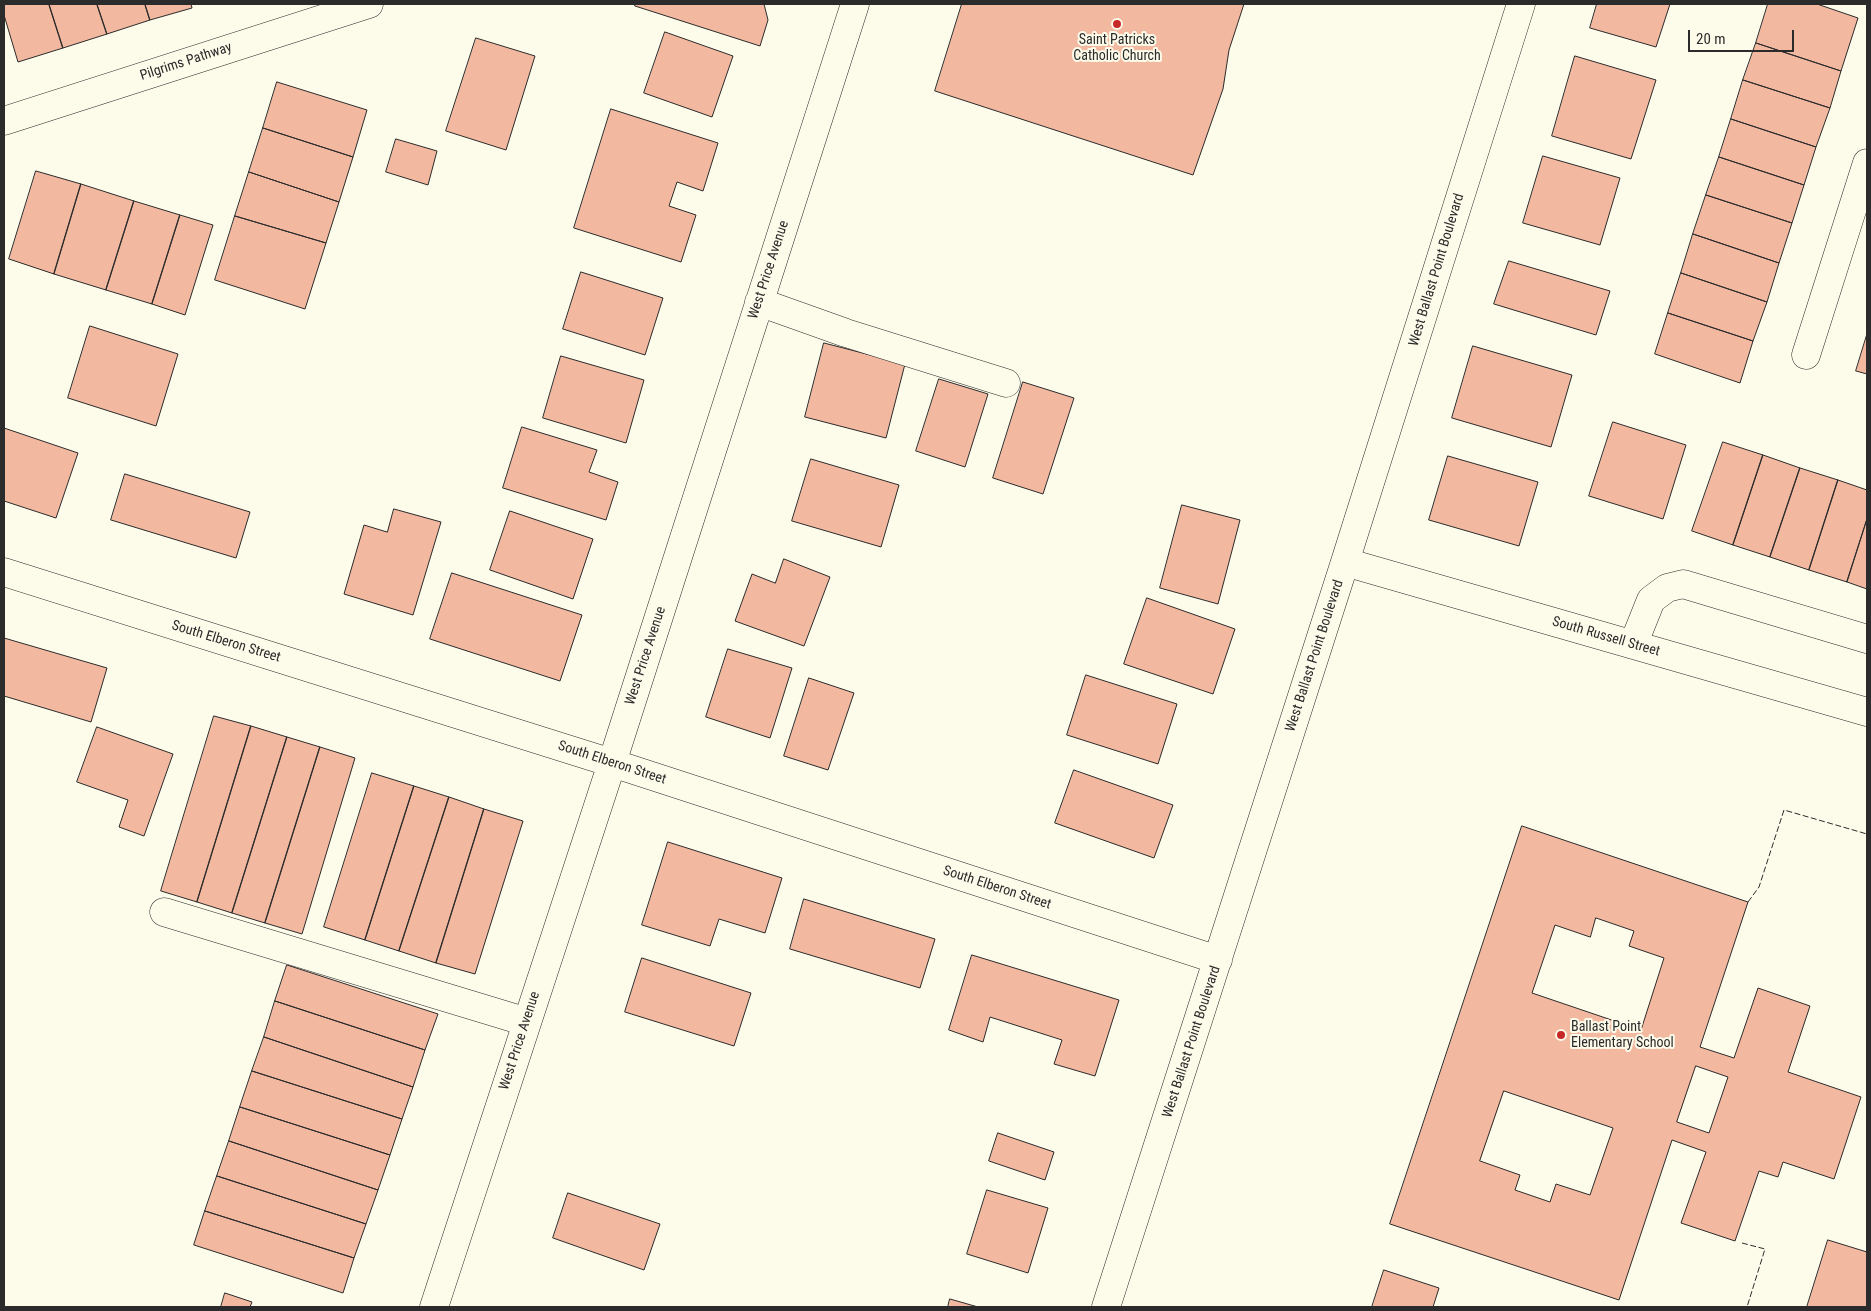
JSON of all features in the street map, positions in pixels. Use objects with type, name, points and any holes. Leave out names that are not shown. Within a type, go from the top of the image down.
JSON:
[{"type":"street","name":"Pilgrims Pathway","points":[[4,121],[369,4]]},
{"type":"street","name":"West Price Avenue","points":[[434,1307],[612,762],[855,4]]},
{"type":"street","name":"West Ballast Point Boulevard","points":[[1106,1307],[1345,562],[1521,4]]},
{"type":"street","points":[[1806,355],[1867,163]]},
{"type":"street","points":[[759,302],[846,333],[1006,383]]},
{"type":"street","name":"South Russell Street","points":[[1345,562],[1867,712]]},
{"type":"street","name":"South Elberon Street","points":[[4,572],[612,762],[1218,960]]},
{"type":"street","points":[[1634,645],[1651,600],[1667,588],[1683,584],[1867,639]]},
{"type":"street","points":[[164,912],[527,1022]]},
{"type":"building","points":[[4,4],[49,4],[63,48],[18,62],[4,15]]},
{"type":"building","points":[[49,4],[97,4],[107,34],[63,48]]},
{"type":"building","points":[[97,4],[145,4],[150,20],[107,34]]},
{"type":"building","points":[[145,4],[191,4],[192,8],[150,20]]},
{"type":"building","points":[[635,4],[764,4],[768,20],[760,46],[635,6]]},
{"type":"building","points":[[962,4],[1244,4],[1229,50],[1223,89],[1193,175],[935,91]]},
{"type":"building","points":[[1597,4],[1670,4],[1656,47],[1590,28]]},
{"type":"building","points":[[1768,4],[1817,4],[1858,18],[1841,71],[1756,43]]},
{"type":"building","points":[[665,32],[733,56],[712,117],[644,93]]},
{"type":"building","points":[[476,38],[535,56],[506,150],[446,131]]},
{"type":"building","points":[[1756,43],[1841,71],[1830,108],[1743,80]]},
{"type":"building","points":[[1575,56],[1656,80],[1631,159],[1552,136]]},
{"type":"building","points":[[1743,80],[1830,108],[1816,147],[1731,119]]},
{"type":"building","points":[[277,82],[367,110],[353,157],[263,128]]},
{"type":"building","points":[[611,109],[718,143],[703,191],[677,182],[669,206],[696,215],[681,262],[574,228]]},
{"type":"building","points":[[1731,119],[1816,147],[1804,185],[1719,157]]},
{"type":"building","points":[[263,128],[353,157],[339,202],[249,172]]},
{"type":"building","points":[[396,139],[437,151],[428,185],[386,172]]},
{"type":"building","points":[[1543,156],[1620,178],[1600,245],[1523,223]]},
{"type":"building","points":[[1719,157],[1804,185],[1792,223],[1706,195]]},
{"type":"building","points":[[36,171],[81,184],[54,274],[9,259]]},
{"type":"building","points":[[249,172],[339,202],[326,243],[235,216]]},
{"type":"building","points":[[81,184],[134,201],[106,290],[54,274]]},
{"type":"building","points":[[1706,195],[1792,223],[1779,263],[1693,234]]},
{"type":"building","points":[[134,201],[180,215],[152,304],[106,290]]},
{"type":"building","points":[[180,215],[213,225],[185,315],[152,304]]},
{"type":"building","points":[[235,216],[326,243],[305,309],[215,280]]},
{"type":"building","points":[[1693,234],[1779,263],[1767,302],[1681,273]]},
{"type":"building","points":[[1509,261],[1610,291],[1596,335],[1494,304]]},
{"type":"building","points":[[581,272],[663,298],[645,355],[563,329]]},
{"type":"building","points":[[1681,273],[1767,302],[1753,341],[1668,313]]},
{"type":"building","points":[[1668,313],[1753,341],[1740,383],[1655,354]]},
{"type":"building","points":[[90,326],[178,354],[156,426],[68,398]]},
{"type":"building","points":[[1867,334],[1867,374],[1856,371]]},
{"type":"building","points":[[824,343],[905,364],[886,438],[805,417]]},
{"type":"building","points":[[1473,346],[1572,375],[1551,447],[1452,418]]},
{"type":"building","points":[[561,356],[644,380],[626,443],[543,418]]},
{"type":"building","points":[[939,379],[988,394],[965,467],[916,451]]},
{"type":"building","points":[[1023,382],[1074,398],[1043,494],[993,478]]},
{"type":"building","points":[[1613,422],[1686,445],[1663,519],[1589,496]]},
{"type":"building","points":[[522,427],[597,450],[589,472],[618,482],[606,520],[503,488]]},
{"type":"building","points":[[4,428],[78,453],[56,518],[4,501]]},
{"type":"building","points":[[1723,442],[1763,455],[1733,545],[1692,531]]},
{"type":"building","points":[[1763,455],[1800,468],[1770,557],[1733,545]]},
{"type":"building","points":[[1448,456],[1538,482],[1519,546],[1429,520]]},
{"type":"building","points":[[811,459],[899,485],[881,547],[792,521]]},
{"type":"building","points":[[1800,468],[1838,480],[1809,570],[1770,557]]},
{"type":"building","points":[[125,474],[250,512],[236,558],[111,520]]},
{"type":"building","points":[[1838,480],[1867,490],[1867,519],[1847,582],[1809,570]]},
{"type":"building","points":[[1182,505],[1240,520],[1218,604],[1160,588]]},
{"type":"building","points":[[394,509],[441,522],[413,615],[344,594],[364,525],[387,532]]},
{"type":"building","points":[[510,511],[593,539],[573,599],[490,570]]},
{"type":"building","points":[[1867,519],[1867,589],[1847,582]]},
{"type":"building","points":[[784,559],[830,577],[804,646],[735,621],[752,574],[775,583]]},
{"type":"building","points":[[452,573],[582,615],[560,681],[430,639]]},
{"type":"building","points":[[1147,598],[1235,629],[1213,694],[1124,664]]},
{"type":"building","points":[[4,638],[107,668],[91,722],[4,696]]},
{"type":"building","points":[[728,649],[792,668],[770,738],[706,717]]},
{"type":"building","points":[[1086,675],[1177,704],[1158,764],[1067,735]]},
{"type":"building","points":[[809,678],[854,693],[828,770],[784,756]]},
{"type":"building","points":[[214,716],[251,726],[197,902],[161,891]]},
{"type":"building","points":[[251,726],[287,737],[232,913],[197,902]]},
{"type":"building","points":[[97,727],[173,754],[144,836],[119,827],[128,800],[77,782]]},
{"type":"building","points":[[287,737],[320,747],[265,923],[232,913]]},
{"type":"building","points":[[320,747],[355,758],[302,934],[265,923]]},
{"type":"building","points":[[1074,770],[1173,805],[1154,858],[1055,823]]},
{"type":"building","points":[[372,773],[414,786],[365,940],[324,927]]},
{"type":"building","points":[[414,786],[449,797],[399,951],[365,940]]},
{"type":"building","points":[[449,797],[484,809],[436,963],[399,951]]},
{"type":"building","points":[[484,809],[523,821],[475,974],[436,963]]},
{"type":"building","points":[[1522,826],[1748,902],[1700,1047],[1734,1058],[1758,988],[1810,1006],[1788,1072],[1861,1097],[1834,1179],[1783,1162],[1778,1177],[1759,1171],[1735,1241],[1681,1223],[1706,1152],[1672,1140],[1619,1300],[1390,1224]],"holes":[[[1596,918],[1634,931],[1629,946],[1664,958],[1641,1030],[1532,993],[1555,925],[1590,937]],[[1696,1066],[1728,1077],[1709,1133],[1677,1122]],[[1504,1091],[1613,1128],[1590,1195],[1556,1184],[1550,1202],[1515,1190],[1520,1175],[1480,1161]]]},
{"type":"building","points":[[668,842],[782,878],[765,933],[719,919],[710,946],[642,925]]},
{"type":"building","points":[[804,899],[935,939],[920,988],[790,949]]},
{"type":"building","points":[[972,955],[1119,1000],[1095,1076],[1054,1064],[1062,1040],[990,1017],[983,1042],[949,1030]]},
{"type":"building","points":[[642,958],[751,993],[734,1046],[625,1012]]},
{"type":"building","points":[[287,965],[438,1014],[425,1050],[275,1001]]},
{"type":"building","points":[[275,1001],[425,1050],[413,1087],[264,1037]]},
{"type":"building","points":[[264,1037],[413,1087],[402,1119],[252,1071]]},
{"type":"building","points":[[252,1071],[402,1119],[390,1155],[240,1107]]},
{"type":"building","points":[[240,1107],[390,1155],[378,1190],[229,1141]]},
{"type":"building","points":[[998,1133],[1054,1152],[1045,1180],[989,1161]]},
{"type":"building","points":[[229,1141],[378,1190],[366,1224],[217,1176]]},
{"type":"building","points":[[217,1176],[366,1224],[354,1258],[205,1211]]},
{"type":"building","points":[[987,1190],[1048,1208],[1028,1273],[967,1254]]},
{"type":"building","points":[[568,1193],[660,1224],[644,1270],[553,1238]]},
{"type":"building","points":[[205,1211],[354,1258],[343,1293],[194,1245]]},
{"type":"building","points":[[1828,1240],[1867,1252],[1867,1307],[1807,1307]]},
{"type":"building","points":[[1384,1270],[1439,1288],[1433,1307],[1372,1307]]},
{"type":"building","points":[[225,1293],[252,1302],[250,1307],[221,1307]]},
{"type":"building","points":[[950,1299],[978,1307],[948,1307]]},
{"type":"fence","points":[[1748,902],[1759,887],[1784,810],[1867,834]]},
{"type":"fence","points":[[1742,1243],[1765,1249],[1747,1307]]},
{"type":"place","name":"Saint Patricks Catholic Church","points":[[1117,24]]},
{"type":"place","name":"Ballast Point Elementary School","points":[[1561,1035]]}]
